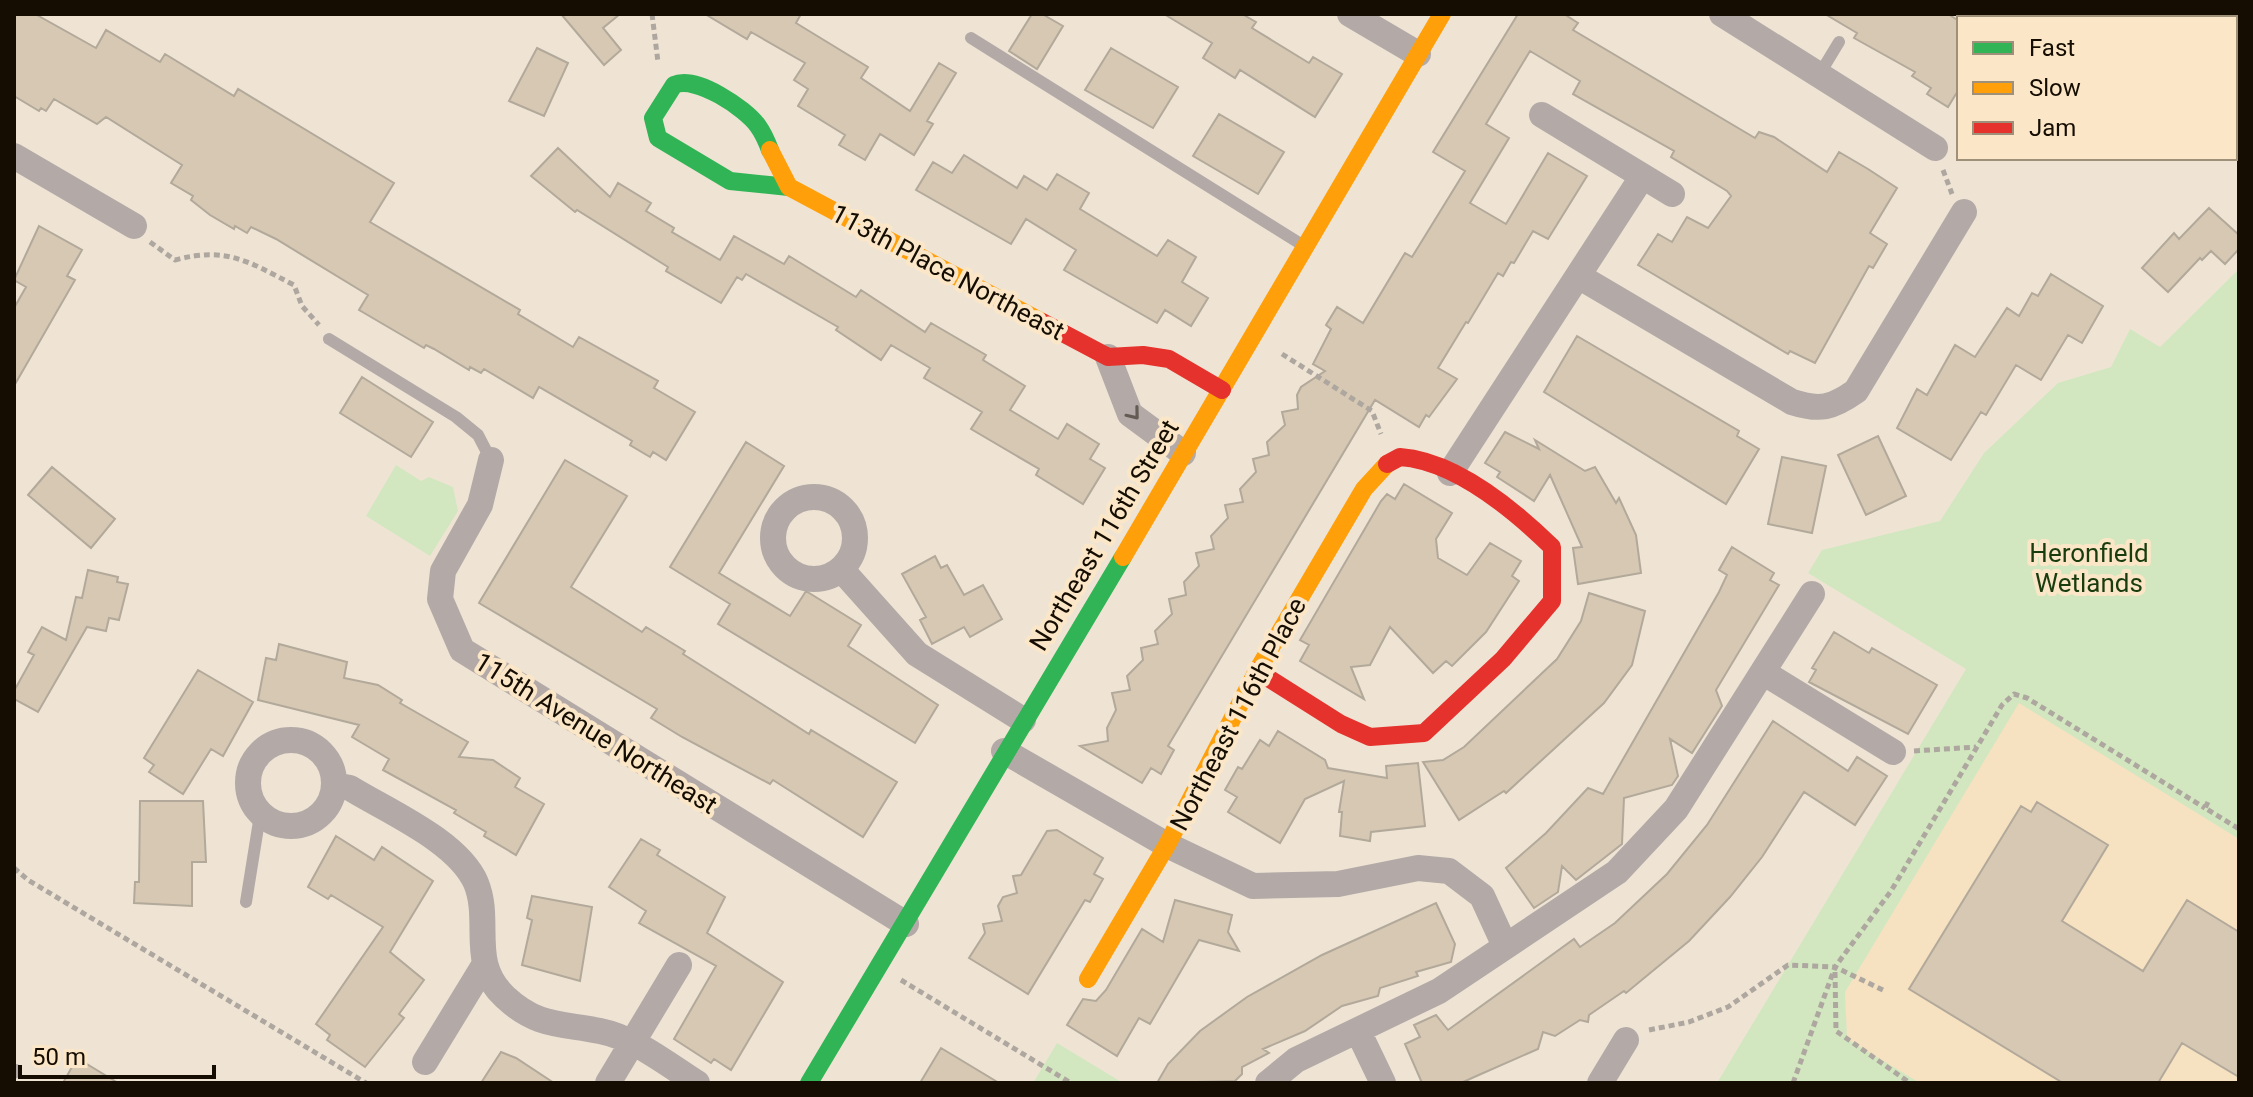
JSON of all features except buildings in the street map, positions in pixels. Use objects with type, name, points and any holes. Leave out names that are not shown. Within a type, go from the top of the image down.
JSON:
[{"type":"street","points":[[1350,14],[1418,54]]},
{"type":"street","name":"Northeast 116th Street","points":[[809,1083],[906,924],[1004,751],[1307,248],[1442,14]]},
{"type":"street","points":[[1722,14],[1935,148]]},
{"type":"street","points":[[668,93],[681,81],[695,82],[752,119],[789,187]]},
{"type":"street","name":"113th Place Northeast","points":[[668,93],[653,118],[658,138],[730,181],[789,187],[1108,357]]},
{"type":"street","points":[[1542,115],[1672,194]]},
{"type":"street","points":[[14,156],[134,226]]},
{"type":"street","points":[[1450,473],[1580,277],[1642,177]]},
{"type":"street","points":[[1580,277],[1792,402],[1814,410],[1828,408],[1856,391],[1963,215]]},
{"type":"street","points":[[1183,453],[1130,414],[1108,357],[1151,352],[1189,367],[1222,390]]},
{"type":"street","points":[[1257,671],[1341,724],[1370,737],[1392,738],[1424,733],[1447,715],[1503,659],[1552,601],[1552,547],[1529,523],[1423,457],[1391,452]]},
{"type":"street","name":"Northeast 116th Place","points":[[1088,979],[1167,845],[1257,671],[1364,489],[1391,452]]},
{"type":"street","name":"115th Avenue Northeast","points":[[491,460],[480,505],[443,571],[440,599],[462,650],[906,924]]},
{"type":"street","points":[[841,569],[917,654],[1023,720]]},
{"type":"street","points":[[1268,1083],[1296,1060],[1359,1033],[1439,991],[1617,872],[1676,809],[1812,594]]},
{"type":"street","points":[[1764,673],[1893,752]]},
{"type":"street","points":[[299,740],[311,744],[329,761],[334,785],[326,809],[307,824],[282,826],[260,815],[248,794],[249,769],[264,749],[274,742],[299,740]]},
{"type":"street","points":[[1004,751],[1167,845],[1253,886],[1338,884],[1418,868],[1449,871],[1482,896],[1505,946]]},
{"type":"street","points":[[334,785],[350,788],[440,842],[459,859],[476,883],[483,967],[503,996],[530,1017],[566,1028],[601,1031],[632,1042],[697,1083]]},
{"type":"street","points":[[608,1083],[679,965]]},
{"type":"street","points":[[425,1062],[483,967]]},
{"type":"street","points":[[1359,1033],[1383,1083]]},
{"type":"street","points":[[1600,1083],[1626,1040]]},
{"type":"lane","points":[[971,38],[1307,248]]},
{"type":"lane","points":[[1819,75],[1839,42]]},
{"type":"lane","points":[[329,339],[456,417],[478,435],[491,460]]},
{"type":"lane","points":[[246,902],[260,815]]},
{"type":"path","points":[[652,14],[659,70],[668,93]]},
{"type":"path","points":[[1935,148],[1963,215]]},
{"type":"path","points":[[134,226],[140,236],[175,260],[197,254],[227,253],[294,285],[302,306],[329,339]]},
{"type":"path","points":[[1282,354],[1372,411],[1391,452]]},
{"type":"path","points":[[1793,1083],[1835,967],[1891,891],[2002,705],[2014,694],[2027,698],[2206,805],[2239,829]]},
{"type":"path","points":[[1893,752],[1977,746]]},
{"type":"path","points":[[14,868],[28,880],[366,1083]]},
{"type":"path","points":[[1626,1040],[1658,1026],[1689,1022],[1728,1007],[1788,965],[1835,967],[1885,991]]},
{"type":"path","points":[[1835,967],[1836,1031],[1910,1083]]},
{"type":"path","points":[[880,968],[1071,1083]]},
{"type":"shaded area","points":[[2019,702],[2239,839],[2239,1083],[1920,1083],[1847,1039],[1845,992]]},
{"type":"green space","name":"Heronfield Wetlands","points":[[2239,269],[2239,839],[2019,703],[1845,992],[1847,1039],[1920,1083],[1717,1083],[1966,669],[1808,573],[1822,550],[1940,521],[1984,453],[2058,383],[2111,367],[2130,329],[2160,347]]},
{"type":"green space","points":[[396,465],[421,481],[429,477],[453,487],[458,511],[430,556],[366,516]]},
{"type":"green space","points":[[1057,1043],[1123,1083],[1033,1083]]},
{"type":"traffic: fast","points":[[770,150],[752,119],[719,95],[695,85],[674,85],[653,118],[658,138],[730,181],[789,187]]},
{"type":"traffic: fast","points":[[809,1083],[1123,557]]},
{"type":"traffic: slow","points":[[1123,557],[1442,14]]},
{"type":"traffic: slow","points":[[770,150],[789,187],[1042,322]]},
{"type":"traffic: slow","points":[[1088,979],[1167,845],[1257,671],[1364,489],[1387,464]]},
{"type":"traffic: jam","points":[[1042,322],[1108,357],[1143,355],[1169,359],[1222,390]]},
{"type":"traffic: jam","points":[[1257,671],[1341,724],[1370,737],[1424,733],[1503,659],[1552,601],[1552,547],[1520,517],[1482,489],[1442,467],[1400,457],[1387,464]]}]
